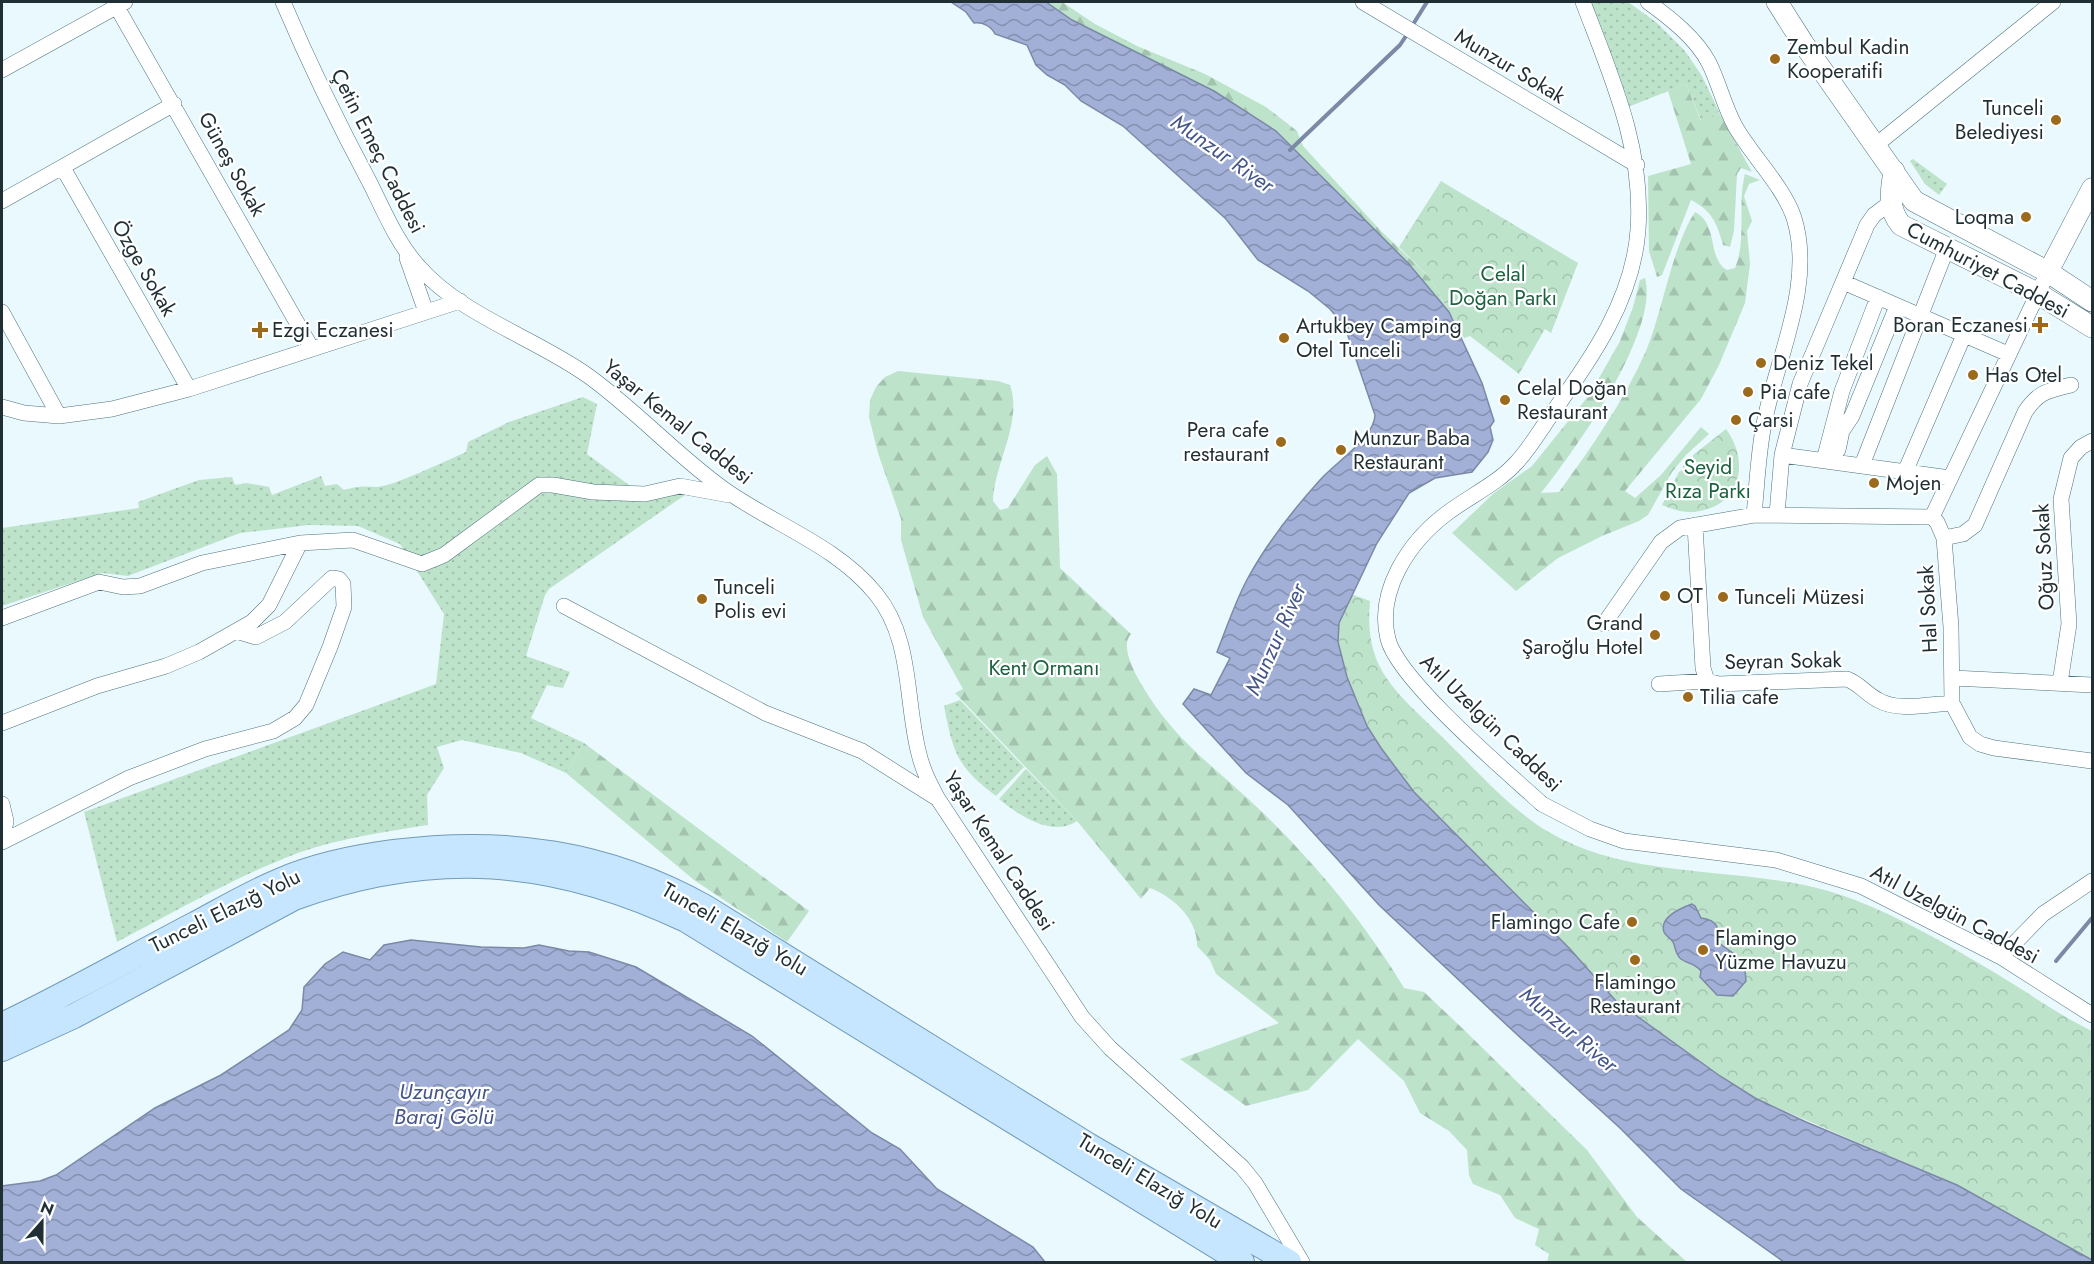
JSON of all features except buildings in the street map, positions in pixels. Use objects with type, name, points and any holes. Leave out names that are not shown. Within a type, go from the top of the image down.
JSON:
[{"type":"main road","points":[[1784,4],[1914,201],[2048,272],[2092,302]]},
{"type":"main road","name":"Cumhuriyet Caddesi","points":[[1894,171],[1890,203],[1894,216],[1901,225],[2037,293],[2092,327]]},
{"type":"main road","name":"Tunceli Elazığ Yolu","points":[[2,1025],[251,894],[315,868],[377,855],[459,846],[495,846],[571,856],[632,872],[670,888],[705,907],[1088,1146],[1289,1263]]},
{"type":"main road","name":"Tunceli Elazığ Yolu","points":[[2,1049],[74,1016],[294,898],[324,887],[354,879],[430,868],[502,865],[533,870],[591,882],[656,906],[686,920],[1242,1263]]},
{"type":"street","name":"Çetin Emeç Caddesi","points":[[283,2],[329,105],[403,246],[426,274],[460,301]]},
{"type":"street","name":"Munzur Sokak","points":[[1363,2],[1637,165]]},
{"type":"street","name":"Atıl Uzelgün Caddesi","points":[[1583,2],[1624,112],[1637,165],[1638,231],[1635,250],[1623,291],[1594,354],[1518,461],[1434,524],[1401,563],[1386,604],[1388,640],[1394,654],[1430,698],[1519,783],[1558,814],[1624,841],[1776,860],[1839,878],[1882,894],[2001,957],[2054,993],[2092,1015]]},
{"type":"street","points":[[1648,2],[1698,47],[1709,63],[1727,111],[1745,145],[1788,205],[1794,220],[1799,248],[1798,282],[1764,423],[1754,515]]},
{"type":"street","points":[[1876,145],[2053,2]]},
{"type":"street","points":[[2,70],[119,3]]},
{"type":"street","name":"Güneş Sokak","points":[[119,3],[312,349]]},
{"type":"street","points":[[2,201],[174,104]]},
{"type":"street","name":"Özge Sokak","points":[[63,168],[189,389]]},
{"type":"street","points":[[1604,624],[1661,542],[1680,528],[1754,515],[1932,517],[2037,293],[2092,188]]},
{"type":"street","points":[[1777,514],[1782,455],[1807,365],[1867,225],[1874,215],[1890,203]]},
{"type":"street","points":[[403,246],[426,312]]},
{"type":"street","points":[[1862,465],[1947,248]]},
{"type":"street","points":[[1843,282],[2008,354]]},
{"type":"street","points":[[1830,461],[1842,391],[1878,297]]},
{"type":"street","points":[[2,407],[24,413],[59,416],[112,409],[189,389],[460,301]]},
{"type":"street","name":"Yaşar Kemal Caddesi","points":[[460,301],[589,376],[703,473],[735,496],[839,559],[860,576],[891,614],[906,668],[918,751],[924,772],[938,799],[1082,1017],[1110,1048],[1242,1167],[1255,1184],[1302,1263]]},
{"type":"street","points":[[1830,461],[1842,431],[1852,416],[1897,306]]},
{"type":"street","points":[[2,312],[59,416]]},
{"type":"street","points":[[1905,472],[1964,334]]},
{"type":"street","points":[[1944,538],[1963,534],[1975,525],[2025,412],[2033,400],[2041,393],[2071,385]]},
{"type":"street","name":"Oğuz Sokak","points":[[2060,683],[2069,624],[2061,499],[2070,458],[2081,447],[2092,441]]},
{"type":"street","points":[[1782,455],[1950,478]]},
{"type":"street","points":[[2,618],[93,583],[104,582],[123,587],[140,586],[202,563],[331,539],[353,540],[422,564],[444,555],[539,485],[593,492],[645,494],[680,486],[735,496]]},
{"type":"street","name":"Hal Sokak","points":[[1932,517],[1937,522],[1944,538],[1953,678],[1952,703]]},
{"type":"street","name":"Seyran Sokak","points":[[1695,525],[1703,668],[1707,681],[1719,684],[1847,679],[1856,682],[1878,700],[1891,705],[1952,703]]},
{"type":"street","points":[[2,723],[97,686],[166,666],[236,631],[257,618],[269,605],[300,543]]},
{"type":"street","points":[[2,842],[76,802],[129,778],[214,746],[273,732],[294,718],[306,705],[330,647],[344,608],[343,584],[339,579],[332,578],[285,622],[256,637],[236,631]]},
{"type":"street","points":[[564,606],[765,713],[862,751],[938,799]]},
{"type":"street","points":[[1953,678],[2092,685]]},
{"type":"street","points":[[1659,684],[1707,681]]},
{"type":"street","points":[[1952,703],[1970,737],[1980,744],[2047,756],[2092,761]]},
{"type":"street","points":[[2,804],[6,821],[2,842]]},
{"type":"street","points":[[2001,957],[2043,914],[2092,881]]},
{"type":"green space","points":[[1046,2],[1062,2],[1095,24],[1137,46],[1205,74],[1266,107],[1297,131],[1303,146],[1381,231],[1430,278],[1449,312],[1408,263],[1274,130],[1214,91],[1072,20]]},
{"type":"green space","points":[[1582,2],[1628,2],[1656,22],[1685,51],[1702,76],[1720,114],[1702,122],[1686,84],[1628,107]]},
{"type":"green space","points":[[1686,84],[1701,121],[1720,114],[1752,172],[1741,168],[1737,174],[1734,231],[1730,247],[1723,245],[1716,224],[1709,213],[1691,200],[1662,275],[1657,277],[1649,251],[1648,176],[1691,164],[1668,91]]},
{"type":"green space","points":[[1913,159],[1947,184],[1939,195],[1925,184],[1910,161]]},
{"type":"green space","points":[[1745,174],[1760,180],[1749,184],[1744,196],[1752,221],[1747,231],[1750,264],[1745,303],[1719,365],[1701,399],[1625,491],[1635,498],[1661,475],[1701,427],[1709,434],[1686,455],[1672,472],[1648,515],[1558,558],[1516,591],[1452,533],[1494,493],[1532,466],[1590,394],[1620,341],[1640,280],[1645,278],[1646,301],[1640,328],[1627,359],[1592,421],[1541,493],[1559,492],[1606,424],[1637,370],[1652,335],[1680,243],[1695,212],[1707,225],[1721,265],[1727,270],[1735,268],[1739,257]]},
{"type":"green space","name":"Celal Doğan Parkı","points":[[1441,181],[1578,263],[1551,333],[1545,329],[1519,374],[1470,336],[1464,338],[1430,278],[1399,247]]},
{"type":"green space","name":"Kent Ormanı","points":[[898,371],[998,381],[1010,385],[1013,399],[1011,428],[998,472],[993,501],[1000,510],[1008,508],[1035,465],[1047,456],[1057,474],[1060,568],[1131,634],[1127,641],[1127,650],[1134,671],[1167,722],[1260,810],[1319,872],[1373,940],[1404,988],[1424,992],[1461,1027],[1587,1150],[1637,1217],[1687,1262],[1547,1262],[1549,1254],[1535,1245],[1539,1229],[1515,1218],[1500,1195],[1473,1184],[1469,1175],[1467,1150],[1449,1131],[1420,1113],[1404,1081],[1358,1039],[1308,1090],[1246,1106],[1180,1059],[1279,1023],[1216,974],[1210,960],[1197,946],[1196,936],[1189,919],[1176,903],[1150,888],[1141,899],[1077,821],[955,693],[963,689],[923,617],[901,540],[901,519],[878,453],[869,417],[870,400],[876,387],[885,377]]},
{"type":"green space","points":[[583,397],[597,404],[587,454],[648,499],[677,494],[685,495],[549,589],[545,595],[526,656],[570,672],[563,688],[547,685],[531,718],[584,743],[566,773],[521,753],[462,740],[437,747],[444,768],[427,795],[428,825],[346,839],[298,853],[229,884],[117,942],[84,812],[436,684],[444,614],[400,544],[358,526],[309,525],[240,533],[128,576],[102,573],[2,606],[2,528],[139,508],[138,502],[199,480],[232,477],[235,485],[247,483],[269,487],[272,495],[321,476],[325,486],[337,484],[344,490],[365,486],[384,486],[466,452],[468,442],[509,422]]},
{"type":"green space","name":"Seyid Rıza Parkı","points":[[1726,429],[1734,442],[1738,456],[1737,481],[1731,493],[1722,502],[1694,512],[1662,505],[1679,472],[1684,469],[1683,466],[1693,458],[1693,455]]},
{"type":"green space","points":[[1351,594],[1370,601],[1369,624],[1372,643],[1384,675],[1394,688],[1503,797],[1547,831],[1582,848],[1620,860],[1658,867],[1778,880],[1817,888],[1855,900],[1942,942],[2092,1031],[2092,1260],[1957,1185],[1755,1098],[1720,1076],[1616,1001],[1570,949],[1414,792],[1381,748],[1367,726],[1347,677],[1338,642],[1339,623]]},
{"type":"green space","points":[[960,700],[1024,767],[996,796],[965,767],[954,747],[944,706]]},
{"type":"green space","points":[[584,743],[809,911],[787,942],[694,880],[566,773]]},
{"type":"green space","points":[[1026,769],[1077,821],[1068,826],[1047,826],[1016,812],[999,799]]},
{"type":"water","name":"Munzur River","points":[[951,2],[1046,2],[1072,20],[1214,91],[1276,131],[1408,263],[1449,312],[1482,383],[1494,421],[1490,427],[1493,440],[1488,452],[1472,472],[1435,478],[1409,493],[1377,543],[1339,623],[1338,642],[1347,677],[1367,726],[1414,792],[1570,949],[1616,1001],[1720,1076],[1755,1098],[1806,1122],[1957,1185],[2092,1262],[1784,1262],[1681,1189],[1620,1128],[1379,905],[1288,805],[1246,773],[1183,704],[1194,689],[1211,695],[1230,658],[1217,652],[1249,576],[1282,526],[1310,491],[1362,441],[1369,432],[1375,415],[1345,327],[1330,309],[1308,291],[1258,260],[1226,219],[1123,126],[1081,101],[1065,85],[1047,75],[1036,65],[1027,45],[995,34],[984,24],[974,23],[966,12]]},
{"type":"water","name":"Flamingo Yüzme Havuzu","points":[[1692,904],[1701,918],[1714,923],[1718,929],[1719,943],[1737,956],[1740,966],[1745,970],[1746,981],[1733,996],[1717,995],[1700,977],[1699,968],[1679,957],[1673,942],[1664,932],[1663,927],[1668,918]]},
{"type":"water","name":"Uzunçayır Baraj Gölü","points":[[411,940],[481,947],[524,948],[539,945],[589,952],[636,967],[752,1036],[872,1133],[900,1149],[937,1189],[1033,1247],[1045,1262],[2,1262],[2,1186],[40,1181],[56,1175],[155,1108],[221,1075],[289,1030],[302,1010],[304,987],[325,964],[343,952],[370,960],[384,945]]},
{"type":"waterway","points":[[1412,26],[1427,2]]},
{"type":"waterway","points":[[1290,150],[1400,45],[1408,33]]},
{"type":"waterway","points":[[2056,961],[2092,918]]},
{"type":"place","name":"Zembul Kadin Kooperatifi","points":[[1775,59]]},
{"type":"place","name":"Tunceli Belediyesi","points":[[2056,120]]},
{"type":"place","name":"Loqma","points":[[2026,217]]},
{"type":"place","name":"Boran Eczanesi","points":[[2040,325]]},
{"type":"place","name":"Ezgi Eczanesi","points":[[260,330]]},
{"type":"place","name":"Artukbey Camping Otel Tunceli","points":[[1284,338]]},
{"type":"place","name":"Deniz Tekel","points":[[1761,363]]},
{"type":"place","name":"Has Otel","points":[[1973,375]]},
{"type":"place","name":"Pia cafe","points":[[1748,392]]},
{"type":"place","name":"Celal Doğan Restaurant","points":[[1505,400]]},
{"type":"place","name":"Çarsi","points":[[1736,420]]},
{"type":"place","name":"Pera cafe restaurant","points":[[1281,442]]},
{"type":"place","name":"Munzur Baba Restaurant","points":[[1341,450]]},
{"type":"place","name":"Mojen","points":[[1874,483]]},
{"type":"place","name":"OT","points":[[1665,596]]},
{"type":"place","name":"Tunceli Müzesi","points":[[1723,597]]},
{"type":"place","name":"Tunceli Polis evi","points":[[702,599]]},
{"type":"place","name":"Grand Şaroğlu Hotel","points":[[1655,635]]},
{"type":"place","name":"Tilia cafe","points":[[1688,697]]},
{"type":"place","name":"Flamingo Cafe","points":[[1632,922]]},
{"type":"place","name":"Flamingo Yüzme Havuzu","points":[[1703,950]]},
{"type":"place","name":"Flamingo Restaurant","points":[[1635,960]]}]
